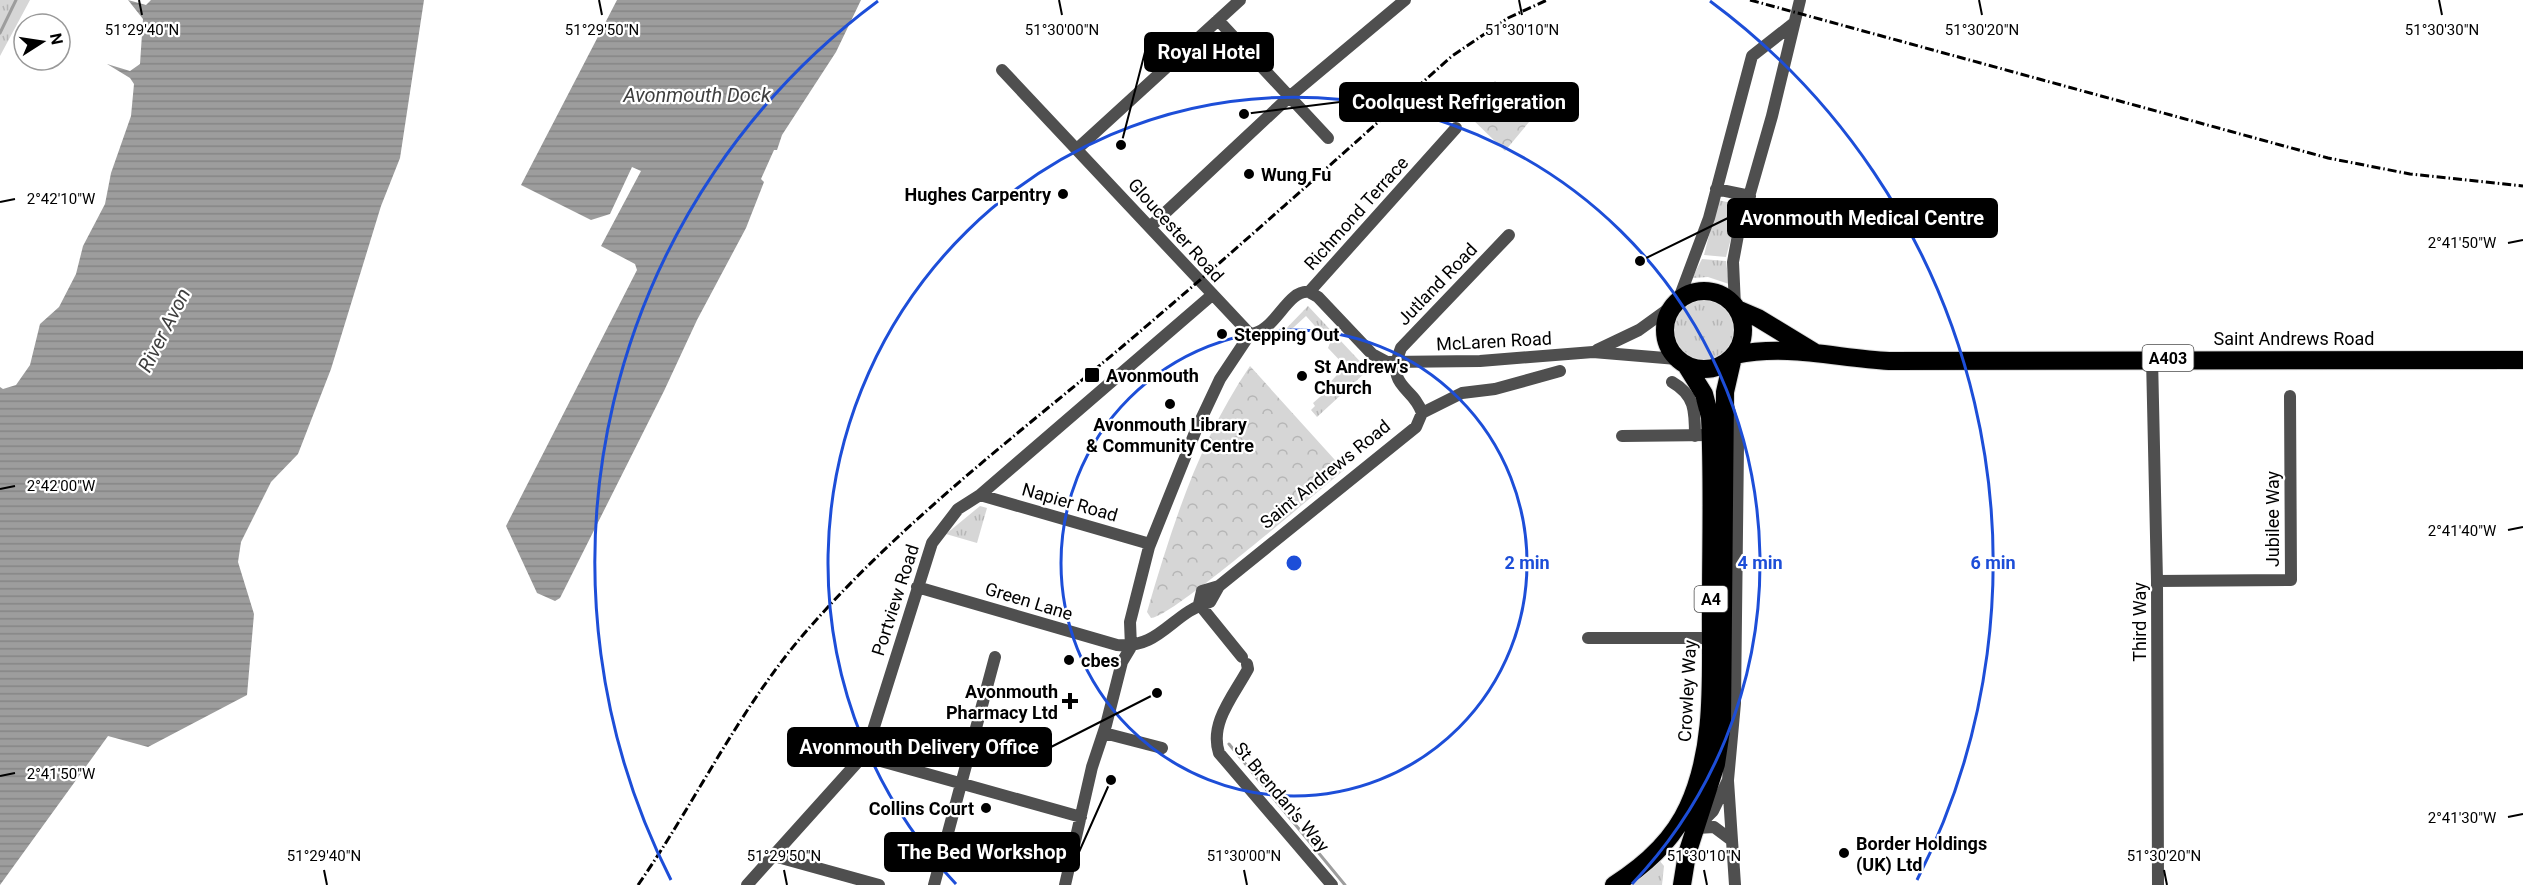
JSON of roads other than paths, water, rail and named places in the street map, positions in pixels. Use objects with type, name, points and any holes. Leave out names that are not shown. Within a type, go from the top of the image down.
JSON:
[{"type":"highway","points":[[1708,291],[1726,297],[1736,308],[1743,329],[1741,343],[1734,356],[1722,365],[1710,369],[1698,369],[1681,362],[1669,348],[1665,335],[1668,315],[1676,302],[1695,292],[1708,291]]},
{"type":"highway","name":"Saint Andrews Road","points":[[1736,308],[1758,318],[1814,352]]},
{"type":"highway","name":"Saint Andrews Road","points":[[1734,356],[1757,350],[1814,352],[1888,361],[2152,358],[2523,360]]},
{"type":"highway","name":"Crowley Way","points":[[1682,885],[1687,854],[1716,764],[1722,724],[1725,392],[1734,356]]},
{"type":"highway","name":"Crowley Way","points":[[1614,885],[1656,852],[1673,833],[1688,808],[1707,738],[1711,638],[1703,435],[1707,399],[1681,362]]},
{"type":"street","points":[[1077,149],[1240,0]]},
{"type":"street","points":[[1150,227],[1289,98],[1405,0]]},
{"type":"street","points":[[1736,308],[1733,262],[1800,0]]},
{"type":"street","points":[[1218,20],[1328,138]]},
{"type":"street","points":[[1676,302],[1700,245],[1750,62],[1754,53],[1794,24]]},
{"type":"street","points":[[1766,44],[1786,58]]},
{"type":"street","name":"Gloucester Road","points":[[1002,70],[1250,334]]},
{"type":"street","name":"Richmond Terrace","points":[[1250,334],[1264,330],[1297,294],[1309,292],[1456,128]]},
{"type":"street","points":[[1716,189],[1750,196]]},
{"type":"street","name":"Jutland Road","points":[[1395,362],[1401,348],[1509,235]]},
{"type":"street","name":"McLaren Road","points":[[1309,292],[1318,297],[1377,358],[1395,362],[1480,361],[1593,352],[1681,362]]},
{"type":"street","name":"Portview Road","points":[[747,885],[862,756],[869,743],[926,556],[937,535],[958,509],[980,495],[1212,295]]},
{"type":"street","name":"McLaren Road","points":[[1593,352],[1639,330],[1676,302]]},
{"type":"street","points":[[1065,885],[1094,758],[1104,733],[1122,662],[1131,646],[1130,622],[1150,544],[1196,430],[1220,380],[1250,334]]},
{"type":"street","name":"Third Way","points":[[2152,358],[2157,581],[2158,885]]},
{"type":"street","points":[[1395,362],[1399,383],[1419,406],[1422,413]]},
{"type":"street","name":"Saint Andrews Road","points":[[1131,646],[1153,640],[1199,604],[1202,591],[1219,586],[1416,426],[1422,413],[1462,393],[1495,389],[1560,370]]},
{"type":"street","points":[[1622,436],[1703,435],[1692,401],[1686,392],[1672,382]]},
{"type":"street","points":[[1725,392],[1738,445],[1735,703],[1728,780],[1730,839],[1735,885]]},
{"type":"street","name":"Jubilee Way","points":[[2157,581],[2291,580],[2290,396]]},
{"type":"street","name":"Napier Road","points":[[980,495],[1150,544]]},
{"type":"street","name":"Green Lane","points":[[917,586],[1117,645],[1131,646]]},
{"type":"street","name":"St Brendan's Way","points":[[1199,604],[1245,661],[1248,669],[1216,732],[1220,753],[1332,885]]},
{"type":"street","points":[[1588,638],[1711,638]]},
{"type":"street","points":[[934,885],[995,657]]},
{"type":"street","points":[[1104,733],[1162,748]]},
{"type":"street","points":[[862,756],[1081,817]]},
{"type":"street","points":[[1697,828],[1713,811],[1728,780]]},
{"type":"street","points":[[1697,828],[1714,826],[1730,839]]},
{"type":"street","points":[[774,856],[879,885]]},
{"type":"water","name":"River Avon","points":[[128,0],[146,5],[151,0],[424,0],[400,158],[381,206],[331,369],[298,454],[271,482],[241,542],[238,562],[254,614],[247,695],[148,747],[108,736],[0,885],[0,387],[3,389],[16,385],[30,365],[40,324],[59,307],[76,274],[83,246],[105,204],[111,173],[131,116],[134,84],[130,78],[107,64],[130,71],[140,64],[143,19]]},
{"type":"water","name":"Avonmouth Dock","points":[[617,0],[861,0],[836,52],[782,135],[777,150],[774,150],[761,179],[764,182],[746,228],[697,320],[560,598],[555,601],[537,593],[506,526],[637,270],[635,264],[601,246],[641,171],[632,167],[610,214],[591,220],[521,185]]},
{"type":"waterway","points":[[0,33],[16,0]]},
{"type":"waterway","points":[[1229,744],[1345,885]]},
{"type":"railway","points":[[638,885],[737,726],[780,664],[838,596],[876,558],[994,452],[1117,351],[1286,205],[1452,56],[1508,18],[1547,0]]},
{"type":"railway","points":[[1750,0],[2328,158],[2410,174],[2523,186]]},
{"type":"place","name":"Coolquest Refrigeration","points":[[1244,114]]},
{"type":"place","name":"Royal Hotel","points":[[1121,145]]},
{"type":"place","name":"Wung Fu","points":[[1249,174]]},
{"type":"place","name":"Hughes Carpentry","points":[[1063,194]]},
{"type":"place","name":"Avonmouth Medical Centre","points":[[1640,261]]},
{"type":"place","name":"Stepping Out","points":[[1222,334]]},
{"type":"place","name":"Avonmouth","points":[[1092,375]]},
{"type":"place","name":"St Andrew's Church","points":[[1302,376]]},
{"type":"place","name":"Avonmouth Library & Community Centre","points":[[1170,404]]},
{"type":"place","name":"cbes","points":[[1069,660]]},
{"type":"place","name":"Avonmouth Delivery Office","points":[[1157,693]]},
{"type":"place","name":"Avonmouth Pharmacy Ltd","points":[[1070,701]]},
{"type":"place","name":"The Bed Workshop","points":[[1111,780]]},
{"type":"place","name":"Collins Court","points":[[986,808]]},
{"type":"place","name":"Border Holdings (UK) Ltd","points":[[1844,853]]}]
